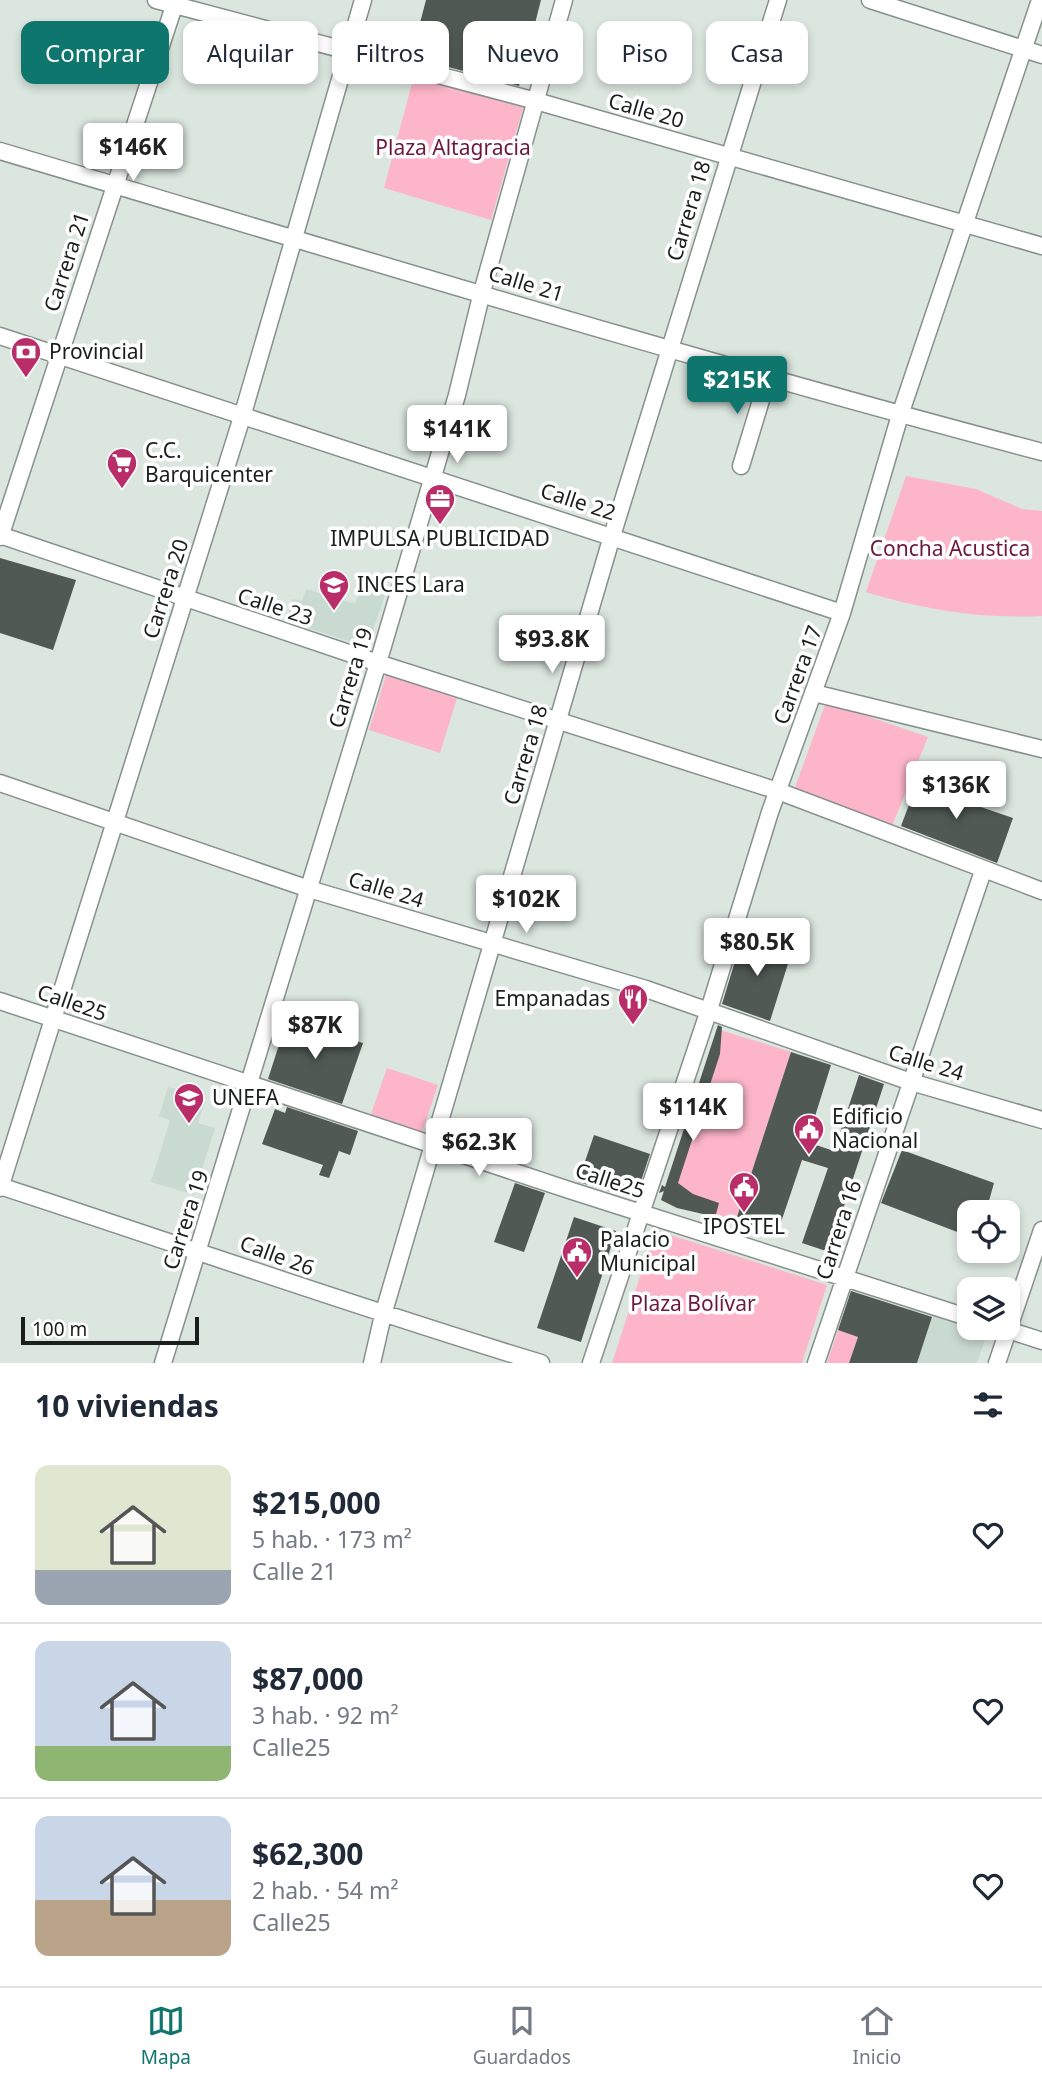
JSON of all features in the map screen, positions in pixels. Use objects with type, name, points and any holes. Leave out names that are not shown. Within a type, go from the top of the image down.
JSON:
[{"type":"street","name":"Calle 20","points":[[156,0],[332,47]]},
{"type":"street","name":"Carrera 20","points":[[357,21],[363,0]]},
{"type":"street","name":"Carrera 19","points":[[163,1363],[251,1085],[378,663],[564,0]]},
{"type":"street","name":"Carrera 18","points":[[372,1363],[383,1315],[612,536],[727,156],[778,0]]},
{"type":"street","points":[[870,0],[1042,55]]},
{"type":"street","name":"Carrera 17","points":[[591,1363],[708,1013],[778,791],[842,613],[900,415],[1040,0]]},
{"type":"street","name":"Carrera 21","points":[[0,536],[175,3]]},
{"type":"street","name":"Calle 20","points":[[449,78],[1042,246]]},
{"type":"street","name":"Carrera 20","points":[[0,1187],[242,417],[340,84]]},
{"type":"street","name":"Calle 21","points":[[0,151],[294,242],[482,292],[900,415],[1042,452]]},
{"type":"street","points":[[0,336],[57,361]]},
{"type":"street","points":[[0,347],[57,361]]},
{"type":"street","name":"Calle 22","points":[[57,361],[432,476],[842,613]]},
{"type":"street","points":[[741,466],[768,377]]},
{"type":"street","name":"Calle 23","points":[[0,536],[185,600],[778,791],[983,871],[1042,891]]},
{"type":"street","points":[[814,693],[1042,750]]},
{"type":"street","name":"Calle 24","points":[[0,783],[309,889],[646,989],[708,1013],[911,1082],[1042,1121]]},
{"type":"street","name":"Carrera 16","points":[[816,1363],[983,871]]},
{"type":"street","name":"Calle25","points":[[0,1001],[641,1213],[957,1314]]},
{"type":"street","name":"Calle 26","points":[[0,1187],[198,1250],[383,1315],[541,1363]]},
{"type":"street","points":[[1020,1289],[1042,1230]]},
{"type":"street","points":[[1020,1334],[1042,1341]]},
{"type":"street","points":[[997,1363],[1002,1340]]},
{"type":"shaded area","name":"INCES Lara","points":[[362,582],[387,590],[367,647],[286,621],[293,599],[302,601],[306,589],[355,604]]},
{"type":"shaded area","points":[[168,1087],[199,1096],[204,1104],[198,1123],[215,1128],[194,1195],[151,1182],[170,1120],[159,1116]]},
{"type":"shaded area","points":[[911,1306],[957,1322],[957,1340],[985,1340],[977,1363],[888,1363]]},
{"type":"green space","name":"Plaza Altagracia","points":[[412,84],[441,84],[523,108],[491,220],[384,188]]},
{"type":"green space","name":"Concha Acustica","points":[[906,476],[976,489],[1022,509],[1042,511],[1042,616],[953,612],[866,592]]},
{"type":"green space","points":[[388,669],[459,692],[440,753],[369,730]]},
{"type":"green space","points":[[826,702],[928,737],[890,831],[793,793]]},
{"type":"green space","points":[[717,1029],[791,1052],[736,1220],[661,1200]]},
{"type":"green space","points":[[387,1068],[438,1085],[421,1135],[370,1117]]},
{"type":"green space","name":"Plaza Bolívar","points":[[655,1230],[827,1285],[802,1363],[612,1363]]},
{"type":"green space","points":[[838,1330],[858,1337],[849,1363],[827,1363]]},
{"type":"building","points":[[426,0],[541,0],[536,21],[463,21],[463,71],[449,67],[449,21],[420,21]]},
{"type":"building","points":[[0,558],[76,580],[53,650],[0,633]]},
{"type":"building","points":[[922,770],[937,775],[931,790],[1013,818],[997,863],[901,826]]},
{"type":"building","points":[[743,935],[792,951],[770,1021],[722,1004]]},
{"type":"building","points":[[287,1020],[363,1043],[342,1104],[268,1079]]},
{"type":"building","points":[[718,1025],[722,1027],[720,1054],[678,1183],[693,1194],[719,1203],[716,1214],[703,1214],[677,1208],[661,1200],[664,1191],[659,1193],[662,1185],[665,1187]]},
{"type":"building","name":"Edificio Nacional","points":[[791,1052],[831,1065],[807,1142],[834,1151],[859,1075],[884,1084],[829,1252],[802,1243],[828,1168],[802,1160],[777,1234],[736,1220]]},
{"type":"building","points":[[287,1107],[358,1131],[350,1155],[339,1151],[329,1178],[319,1175],[323,1165],[262,1144],[275,1109],[285,1113]]},
{"type":"building","points":[[594,1135],[650,1154],[635,1199],[578,1182]]},
{"type":"building","points":[[902,1150],[994,1183],[989,1200],[957,1200],[957,1232],[881,1203]]},
{"type":"building","points":[[515,1183],[545,1193],[524,1252],[494,1242]]},
{"type":"building","name":"Palacio Municipal","points":[[574,1217],[616,1231],[581,1342],[537,1328]]},
{"type":"building","points":[[851,1291],[932,1317],[917,1363],[849,1363],[858,1337],[838,1330]]},
{"type":"place","name":"Provincial","points":[[26,379]]},
{"type":"place","name":"C.C. Barquicenter","points":[[122,490]]},
{"type":"place","name":"IMPULSA PUBLICIDAD","points":[[440,526]]},
{"type":"place","name":"INCES Lara","points":[[334,612]]},
{"type":"place","name":"Empanadas","points":[[633,1026]]},
{"type":"place","name":"UNEFA","points":[[189,1125]]},
{"type":"place","name":"Edificio Nacional","points":[[809,1156]]},
{"type":"place","name":"IPOSTEL","points":[[744,1214]]},
{"type":"place","name":"Palacio Municipal","points":[[577,1279]]}]
